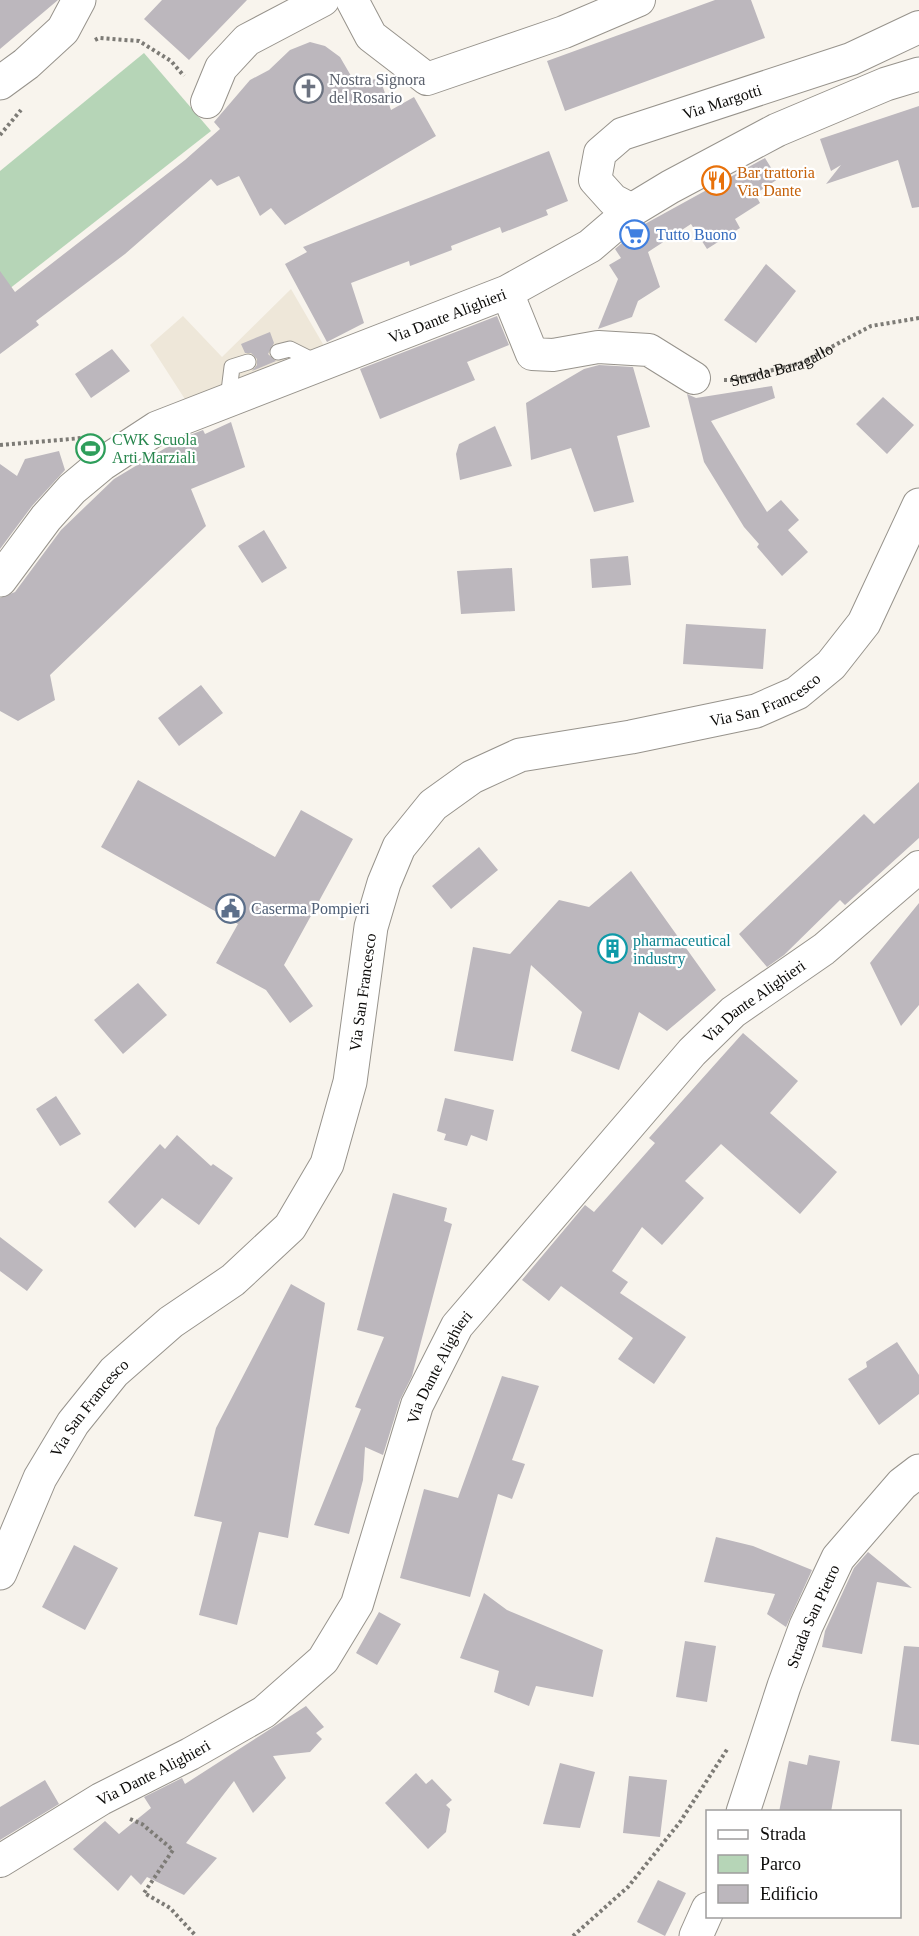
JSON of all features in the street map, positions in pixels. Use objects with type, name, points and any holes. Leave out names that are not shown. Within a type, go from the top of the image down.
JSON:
[{"type":"street","points":[[0,83],[26,64],[63,30],[80,0]]},
{"type":"street","points":[[207,102],[221,68],[247,40],[323,0]]},
{"type":"street","points":[[352,0],[370,36],[427,80],[564,32],[639,0]]},
{"type":"street","name":"Via Margotti","points":[[632,210],[613,200],[595,180],[600,153],[622,134],[851,59],[919,27]]},
{"type":"street","name":"Via Dante Alighieri","points":[[0,580],[46,518],[72,489],[102,464],[157,428],[507,292],[590,246],[632,210],[777,130],[886,84],[919,74]]},
{"type":"street","points":[[507,292],[532,354],[553,355],[598,347],[649,350],[694,378]]},
{"type":"street","name":"Via San Francesco","points":[[0,1573],[40,1478],[73,1423],[114,1372],[171,1322],[233,1280],[290,1227],[327,1164],[350,1082],[371,927],[384,883],[399,846],[434,805],[472,777],[520,755],[756,711],[797,693],[831,665],[864,623],[919,505]]},
{"type":"street","name":"Via Dante Alighieri","points":[[0,1861],[96,1802],[190,1754],[264,1712],[323,1660],[357,1604],[417,1405],[457,1326],[692,1052],[733,1012],[824,949],[919,867]]},
{"type":"street","name":"Strada San Pietro","points":[[748,1800],[784,1686],[806,1626],[838,1558],[902,1484],[919,1471]]},
{"type":"street","points":[[696,1936],[706,1914]]},
{"type":"lane","points":[[278,352],[290,349],[321,364]]},
{"type":"lane","points":[[228,399],[232,367],[248,362]]},
{"type":"path","points":[[90,44],[99,38],[139,41],[171,62],[207,102]]},
{"type":"path","points":[[0,135],[6,131],[26,102]]},
{"type":"path","name":"Strada Baragallo","points":[[694,378],[732,380],[801,363],[871,326],[919,318]]},
{"type":"path","points":[[0,446],[86,438]]},
{"type":"path","points":[[573,1936],[628,1887],[680,1822],[730,1746]]},
{"type":"path","points":[[96,1802],[142,1824],[173,1850],[144,1893],[170,1908],[196,1936]]},
{"type":"shaded area","points":[[291,289],[327,351],[190,407],[150,345],[183,316],[222,357]]},
{"type":"green space","points":[[144,53],[211,131],[4,293],[0,289],[0,171]]},
{"type":"building","points":[[0,0],[58,0],[0,49]]},
{"type":"building","points":[[162,0],[247,0],[189,60],[144,19]]},
{"type":"building","points":[[715,0],[751,0],[765,38],[565,111],[547,61]]},
{"type":"building","points":[[310,42],[325,46],[340,57],[354,81],[380,79],[391,110],[414,97],[436,136],[285,225],[271,208],[260,216],[239,176],[217,186],[211,179],[125,254],[36,321],[39,325],[0,354],[0,271],[15,292],[185,160],[220,129],[214,122],[250,80],[269,70],[290,50]]},
{"type":"building","points":[[919,106],[919,207],[912,208],[898,160],[826,184],[841,165],[831,171],[820,139]]},
{"type":"building","points":[[549,151],[568,201],[546,210],[548,215],[502,233],[500,227],[451,246],[452,250],[410,266],[409,261],[351,283],[364,323],[327,342],[285,264],[307,252],[303,247]]},
{"type":"building","points":[[765,158],[778,179],[755,194],[760,203],[735,219],[740,228],[707,249],[691,224],[648,252],[660,287],[638,301],[632,317],[598,329],[618,279],[609,265],[621,258],[615,249],[643,225]]},
{"type":"building","points":[[766,264],[796,291],[756,343],[724,320]]},
{"type":"building","points":[[497,316],[509,345],[467,362],[475,380],[380,419],[360,369]]},
{"type":"building","points":[[270,332],[274,343],[268,354],[276,361],[252,371],[257,365],[257,359],[251,353],[245,353],[241,344]]},
{"type":"building","points":[[112,349],[130,371],[91,398],[75,374]]},
{"type":"building","points":[[599,365],[633,367],[650,427],[617,436],[634,502],[594,512],[571,448],[531,460],[526,403],[584,369]]},
{"type":"building","points":[[772,386],[775,398],[711,421],[767,512],[781,500],[799,520],[788,530],[808,552],[782,576],[757,547],[759,544],[744,527],[704,462],[687,394],[696,398]]},
{"type":"building","points":[[883,397],[914,425],[887,454],[856,424]]},
{"type":"building","points":[[231,422],[245,467],[191,489],[206,526],[50,675],[55,700],[18,721],[0,711],[0,598],[15,592],[61,530],[114,479],[182,438],[203,430],[205,434]]},
{"type":"building","points":[[495,426],[512,466],[460,480],[456,454],[459,444]]},
{"type":"building","points":[[59,451],[65,470],[32,506],[0,549],[0,464],[17,476],[25,459]]},
{"type":"building","points":[[264,530],[287,568],[262,583],[238,546]]},
{"type":"building","points":[[628,556],[631,585],[592,588],[590,559]]},
{"type":"building","points":[[512,568],[515,611],[461,614],[457,571]]},
{"type":"building","points":[[686,624],[766,629],[763,669],[683,664]]},
{"type":"building","points":[[201,685],[223,713],[179,746],[158,718]]},
{"type":"building","points":[[138,780],[275,857],[301,810],[353,839],[284,965],[313,1006],[290,1023],[266,990],[216,963],[238,924],[101,847]]},
{"type":"building","points":[[919,782],[919,838],[845,905],[840,900],[784,955],[767,967],[739,934],[864,814],[874,824]]},
{"type":"building","points":[[479,847],[498,870],[451,909],[432,886]]},
{"type":"building","name":"pharmaceutical industry","points":[[631,871],[716,990],[667,1031],[639,1012],[619,1070],[571,1051],[582,1012],[531,965],[513,1061],[454,1051],[473,947],[510,954],[559,900],[589,907]]},
{"type":"building","points":[[919,903],[919,1005],[901,1026],[870,963]]},
{"type":"building","points":[[138,983],[167,1015],[123,1054],[94,1020]]},
{"type":"building","points":[[743,1033],[798,1081],[770,1113],[837,1172],[800,1214],[721,1144],[685,1181],[704,1198],[662,1245],[642,1227],[612,1271],[628,1282],[620,1293],[686,1337],[654,1384],[618,1359],[633,1338],[561,1286],[549,1301],[522,1280],[585,1205],[594,1212],[655,1143],[649,1138]]},
{"type":"building","points":[[56,1096],[81,1134],[60,1146],[36,1109]]},
{"type":"building","points":[[445,1098],[494,1110],[487,1141],[471,1135],[467,1146],[444,1140],[446,1134],[437,1131]]},
{"type":"building","points":[[177,1135],[211,1166],[213,1164],[233,1178],[199,1225],[162,1198],[135,1228],[108,1202],[160,1144],[165,1149]]},
{"type":"building","points":[[393,1193],[447,1208],[444,1221],[452,1224],[412,1376],[400,1400],[383,1455],[365,1447],[363,1480],[349,1534],[314,1525],[361,1409],[355,1407],[384,1337],[357,1330]]},
{"type":"building","points":[[0,1237],[43,1270],[27,1291],[0,1271]]},
{"type":"building","points":[[291,1284],[325,1303],[288,1538],[259,1532],[237,1625],[199,1615],[222,1522],[194,1516],[216,1428]]},
{"type":"building","points":[[897,1342],[919,1375],[919,1394],[879,1425],[848,1379],[867,1367],[866,1362]]},
{"type":"building","points":[[502,1376],[539,1386],[512,1460],[525,1464],[512,1499],[498,1494],[470,1597],[400,1578],[424,1489],[458,1498]]},
{"type":"building","points":[[716,1537],[753,1546],[812,1570],[786,1627],[767,1614],[775,1594],[704,1582]]},
{"type":"building","points":[[74,1545],[118,1568],[85,1630],[42,1607]]},
{"type":"building","points":[[868,1552],[912,1588],[877,1582],[862,1654],[822,1647],[825,1631],[854,1568]]},
{"type":"building","points":[[484,1593],[507,1610],[603,1650],[593,1697],[536,1686],[529,1706],[494,1692],[499,1671],[460,1658]]},
{"type":"building","points":[[379,1612],[401,1624],[377,1665],[356,1653]]},
{"type":"building","points":[[685,1641],[716,1646],[707,1702],[676,1697]]},
{"type":"building","points":[[904,1646],[919,1647],[919,1745],[891,1741]]},
{"type":"building","points":[[306,1706],[324,1727],[316,1733],[322,1739],[310,1752],[273,1756],[286,1778],[253,1813],[234,1781],[186,1843],[217,1858],[184,1895],[147,1877],[141,1885],[131,1875],[118,1891],[73,1849],[105,1821],[119,1834],[151,1808],[144,1797],[182,1778],[185,1784]]},
{"type":"building","points":[[809,1755],[840,1761],[831,1810],[779,1810],[789,1761],[807,1765]]},
{"type":"building","points":[[560,1763],[595,1772],[580,1828],[543,1824]]},
{"type":"building","points":[[416,1773],[426,1784],[432,1779],[452,1800],[446,1805],[450,1809],[446,1832],[428,1849],[385,1803]]},
{"type":"building","points":[[629,1776],[667,1780],[660,1837],[623,1833]]},
{"type":"building","points":[[45,1780],[59,1804],[0,1840],[0,1807]]},
{"type":"building","points":[[658,1880],[686,1893],[665,1936],[637,1922]]},
{"type":"place","name":"Nostra Signora del Rosario","points":[[308,88]]},
{"type":"place","name":"Bar trattoria Via Dante","points":[[716,181]]},
{"type":"place","name":"Tutto Buono","points":[[635,234]]},
{"type":"place","name":"CWK Scuola Arti Marziali","points":[[91,448]]},
{"type":"place","name":"Caserma Pompieri","points":[[230,908]]},
{"type":"place","name":"pharmaceutical industry","points":[[612,949]]}]
